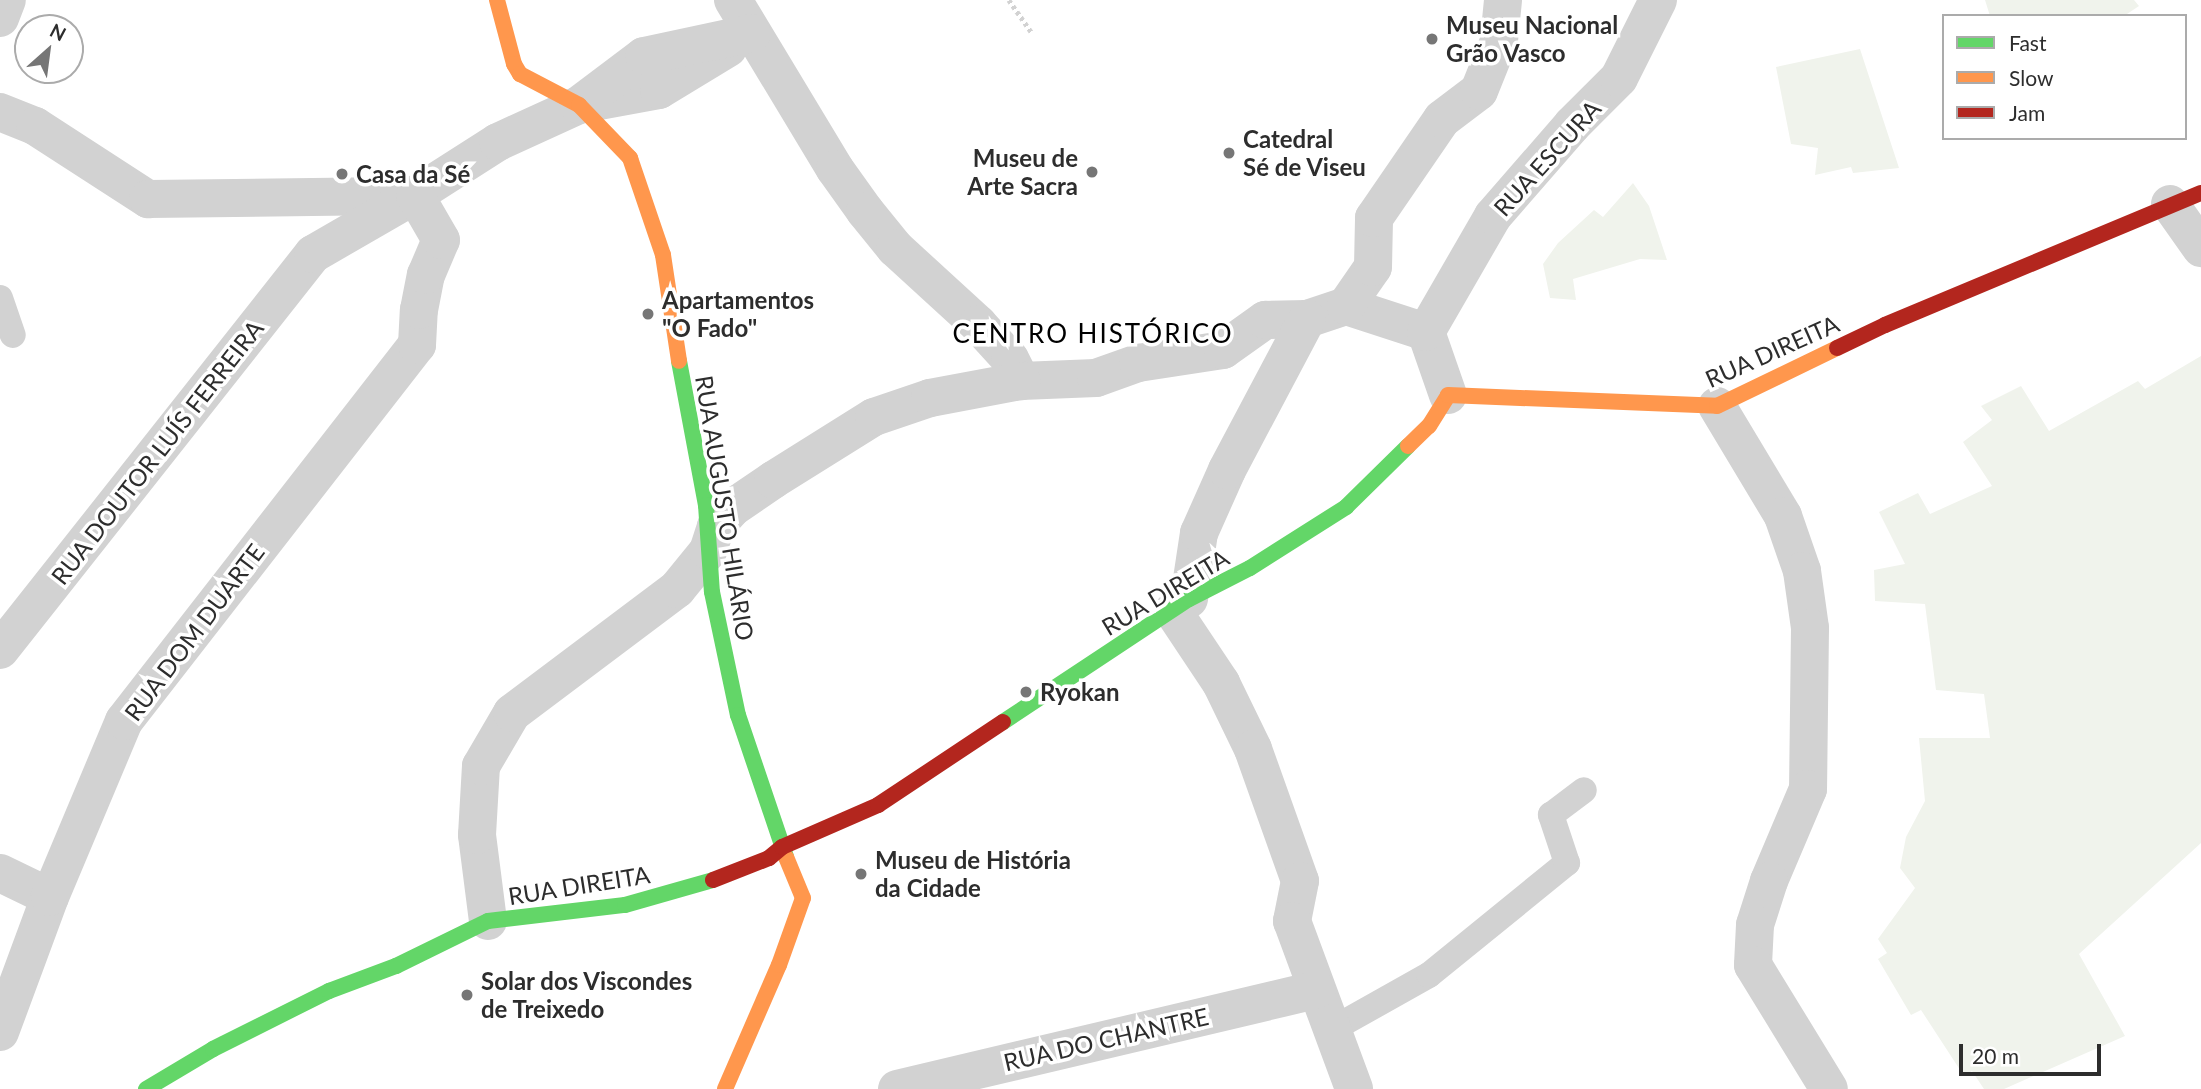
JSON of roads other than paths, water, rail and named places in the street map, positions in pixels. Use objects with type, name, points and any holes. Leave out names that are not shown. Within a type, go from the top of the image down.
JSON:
[{"type":"street","points":[[0,18],[8,0]]},
{"type":"street","name":"RUA AUGUSTO HILÁRIO","points":[[497,0],[520,74],[579,105],[630,158],[636,173],[663,255],[674,335],[706,505],[712,592],[738,715],[782,847],[803,898],[779,965],[725,1089]]},
{"type":"street","points":[[733,0],[835,169],[895,248],[978,324],[1010,359],[1021,380]]},
{"type":"street","points":[[1346,306],[1373,267],[1374,218],[1443,118],[1479,91],[1499,41],[1503,0]]},
{"type":"street","name":"RUA ESCURA","points":[[1426,332],[1493,216],[1572,125],[1619,78],[1658,0]]},
{"type":"street","points":[[349,234],[498,142],[579,105],[644,56],[752,33]]},
{"type":"street","points":[[0,112],[35,126],[148,199],[415,195]]},
{"type":"street","points":[[415,195],[440,240],[426,275]]},
{"type":"street","points":[[2186,199],[2201,248]]},
{"type":"street","name":"RUA DIREITA","points":[[146,1089],[213,1049],[329,991],[396,966],[488,921],[625,905],[733,874],[769,858],[782,847],[878,805],[1181,605],[1250,568],[1346,506],[1429,426],[1448,395],[1717,406],[1885,325],[2186,199]]},
{"type":"street","points":[[349,234],[371,228],[400,229],[418,247],[426,275]]},
{"type":"street","name":"RUA DOUTOR LUÍS FERREIRA","points":[[0,650],[313,254],[349,234]]},
{"type":"street","name":"RUA DOM DUARTE","points":[[0,1032],[50,897],[124,721],[417,345],[419,310],[426,275]]},
{"type":"street","points":[[488,921],[477,835],[481,766],[512,713],[677,589],[708,551],[716,526],[733,508],[812,454],[874,417],[930,398],[1021,380],[1096,377],[1139,363],[1223,350],[1265,320],[1307,319],[1346,306],[1426,332],[1448,395]]},
{"type":"street","points":[[1307,319],[1239,445],[1199,533],[1181,605],[1253,749],[1300,881],[1292,921],[1354,1089]]},
{"type":"street","points":[[1717,406],[1783,516],[1802,571],[1810,628],[1808,789],[1769,881],[1755,925],[1753,965],[1829,1089]]},
{"type":"street","points":[[0,873],[50,897]]},
{"type":"street","name":"RUA DO CHANTRE","points":[[897,1089],[1316,990]]},
{"type":"lane","points":[[0,298],[13,335]]},
{"type":"lane","points":[[1331,1030],[1429,975],[1567,863],[1551,815],[1584,790]]},
{"type":"place","name":"Museu Nacional Grão Vasco","points":[[1432,39]]},
{"type":"place","name":"Catedral Sé de Viseu","points":[[1229,153]]},
{"type":"place","name":"Museu de Arte Sacra","points":[[1092,172]]},
{"type":"place","name":"Casa da Sé","points":[[342,174]]},
{"type":"place","name":"Apartamentos \"O Fado\"","points":[[648,314]]},
{"type":"place","name":"Ryokan","points":[[1026,692]]},
{"type":"place","name":"Museu de História da Cidade","points":[[861,874]]},
{"type":"place","name":"Solar dos Viscondes de Treixedo","points":[[467,995]]},
{"type":"district","name":"CENTRO HISTÓRICO","points":[[1093,334]]}]
